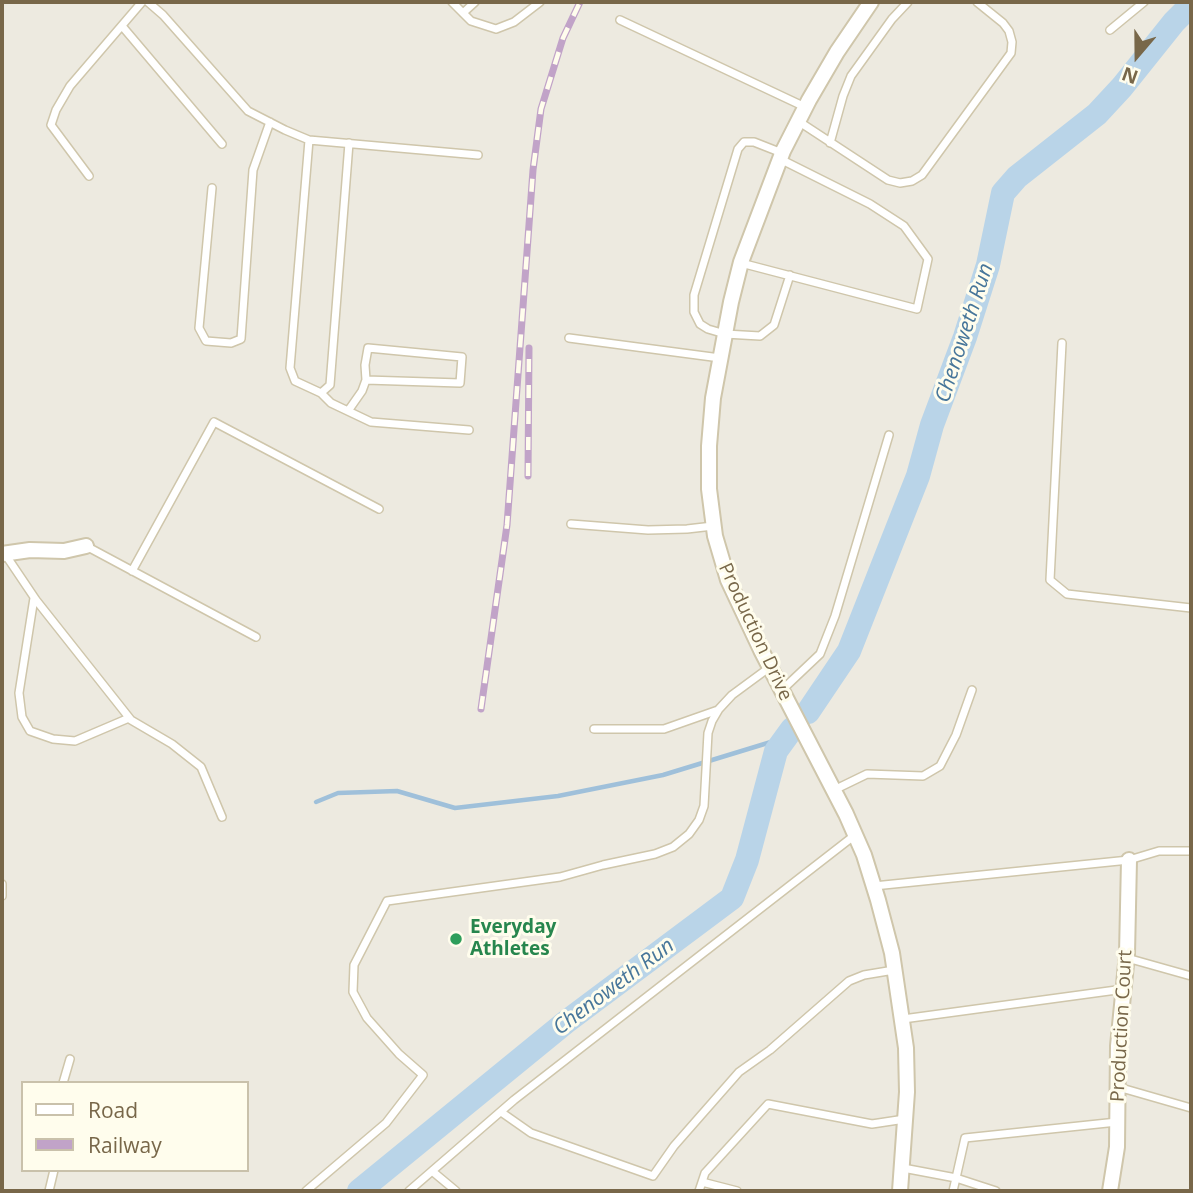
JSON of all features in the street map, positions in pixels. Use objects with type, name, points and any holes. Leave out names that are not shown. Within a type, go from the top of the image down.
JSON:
[{"type":"street","name":"Production Drive","points":[[871,2],[837,52],[805,107],[781,156],[741,262],[713,398],[709,489],[713,526],[728,580],[769,667],[834,790],[874,886],[895,970],[906,1054],[906,1119],[900,1191]]},
{"type":"street","points":[[3,554],[30,550],[64,551],[86,546]]},
{"type":"street","name":"Production Court","points":[[1110,1191],[1117,1147],[1118,1046],[1127,958],[1129,860]]},
{"type":"lane","points":[[89,176],[51,125],[55,110],[70,86],[142,2]]},
{"type":"lane","points":[[148,2],[163,15],[248,111],[270,122],[309,140],[478,155]]},
{"type":"lane","points":[[452,2],[471,21],[495,29],[514,22],[540,2]]},
{"type":"lane","points":[[463,13],[475,2]]},
{"type":"lane","points":[[830,143],[851,76],[886,27],[908,2]]},
{"type":"lane","points":[[798,121],[888,180],[900,183],[912,181],[922,175],[1011,53],[1009,31],[976,2]]},
{"type":"lane","points":[[1110,30],[1144,2]]},
{"type":"lane","points":[[620,20],[805,107]]},
{"type":"lane","points":[[121,26],[222,144]]},
{"type":"lane","points":[[212,188],[199,328],[206,341],[231,343],[241,339],[253,170],[270,122]]},
{"type":"lane","points":[[309,140],[290,368],[295,380],[321,393],[331,403],[371,422],[468,430]]},
{"type":"lane","points":[[741,262],[790,275],[917,309],[928,259],[904,226],[870,204],[754,142],[744,142],[738,149],[712,229],[694,295],[694,312],[700,324],[708,329],[725,334],[760,336],[774,325],[790,275]]},
{"type":"lane","points":[[321,393],[330,385],[349,144]]},
{"type":"lane","points":[[569,338],[720,358]]},
{"type":"lane","points":[[1062,343],[1050,580],[1067,594],[1191,608]]},
{"type":"lane","points":[[348,411],[366,380],[368,348],[462,357],[460,383],[366,380]]},
{"type":"lane","points":[[132,571],[214,422],[379,509]]},
{"type":"lane","points":[[782,690],[820,654],[835,615],[889,435]]},
{"type":"lane","points":[[571,524],[648,530],[713,526]]},
{"type":"lane","points":[[86,546],[256,637]]},
{"type":"lane","points":[[3,554],[34,598],[129,718],[172,744],[201,767],[222,817]]},
{"type":"lane","points":[[34,598],[19,693],[22,717],[30,731],[53,739],[75,741],[129,718]]},
{"type":"lane","points":[[306,1191],[386,1123],[423,1076],[399,1054],[368,1018],[353,992],[354,965],[387,901],[560,877],[603,864],[655,854],[673,847],[689,834],[699,820],[704,806],[708,733],[719,709],[732,695],[769,667]]},
{"type":"lane","points":[[834,790],[867,774],[923,776],[940,766],[956,735],[972,690]]},
{"type":"lane","points":[[594,729],[664,730],[719,709]]},
{"type":"lane","points":[[409,1191],[501,1112],[855,835]]},
{"type":"lane","points":[[874,886],[1129,860],[1159,850],[1191,851]]},
{"type":"lane","points":[[2,884],[2,896]]},
{"type":"lane","points":[[1127,958],[1191,976]]},
{"type":"lane","points":[[501,1112],[531,1133],[653,1177],[674,1146],[739,1072],[770,1050],[849,981],[864,975],[895,970]]},
{"type":"lane","points":[[903,1019],[1124,989]]},
{"type":"lane","points":[[64,1081],[70,1059]]},
{"type":"lane","points":[[1118,1087],[1191,1108]]},
{"type":"lane","points":[[699,1191],[705,1174],[768,1104],[872,1124],[906,1119]]},
{"type":"lane","points":[[953,1191],[965,1138],[1117,1122]]},
{"type":"lane","points":[[902,1168],[956,1178],[996,1191]]},
{"type":"lane","points":[[432,1171],[456,1191]]},
{"type":"lane","points":[[49,1191],[54,1172]]},
{"type":"lane","points":[[702,1182],[737,1191]]},
{"type":"shaded area","points":[[2,2],[1191,2],[1191,1191],[2,1191]]},
{"type":"waterway","name":"Chenoweth Run","points":[[808,712],[849,651],[918,476],[932,425],[988,265],[1003,193],[1017,177],[1097,114],[1191,5]]},
{"type":"waterway","name":"Chenoweth Run","points":[[359,1191],[566,1022],[732,898],[747,860],[776,751],[792,729]]},
{"type":"waterway","points":[[316,802],[338,793],[397,791],[455,808],[558,796],[663,775],[784,738]]},
{"type":"railway","points":[[481,709],[507,525],[533,170],[541,109],[563,38],[580,2]]},
{"type":"railway","points":[[528,476],[529,348]]},
{"type":"place","name":"Everyday Athletes","points":[[456,939]]}]
